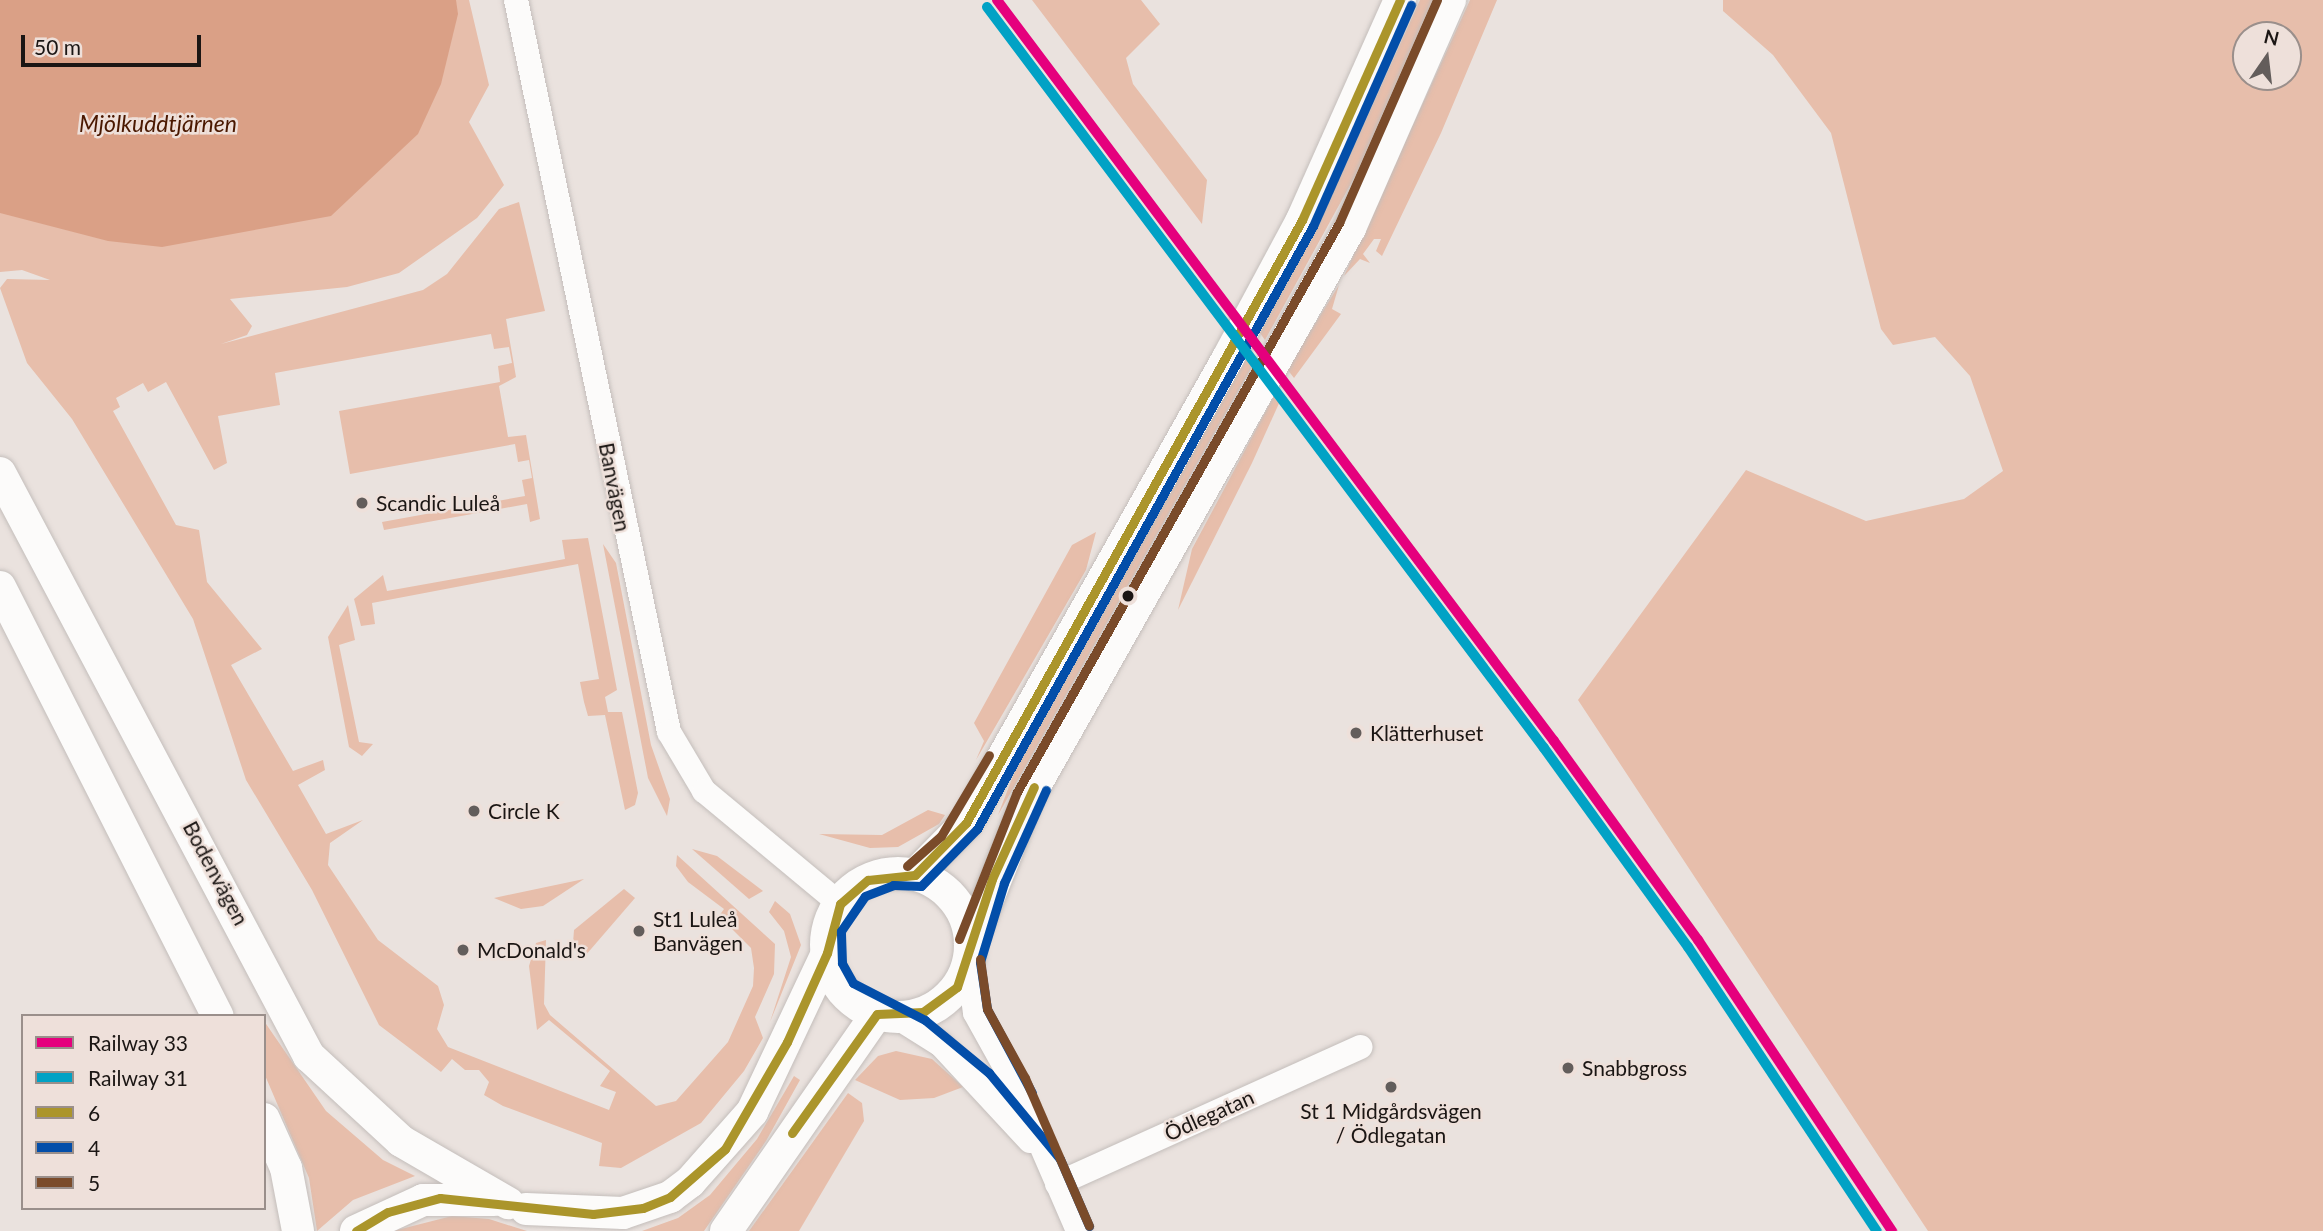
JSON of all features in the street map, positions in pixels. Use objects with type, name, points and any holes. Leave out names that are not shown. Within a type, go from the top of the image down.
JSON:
[{"type":"main road","points":[[915,875],[966,823],[1227,358],[1302,220],[1400,0]]},
{"type":"main road","points":[[827,953],[843,991],[886,1015],[923,1012],[947,998],[969,953],[1028,798],[1343,240],[1450,0]]},
{"type":"main road","name":"Bodenvägen","points":[[0,473],[309,1056],[401,1141],[565,1231]]},
{"type":"main road","points":[[0,587],[217,1014]]},
{"type":"main road","points":[[356,1231],[423,1200],[456,1196],[517,1206],[623,1213],[670,1197],[690,1182],[752,1112],[827,953],[840,904],[868,880],[915,875],[955,900],[969,953]]},
{"type":"main road","points":[[726,1231],[886,1015]]},
{"type":"main road","points":[[266,1123],[286,1168],[298,1231]]},
{"type":"street","name":"Banvägen","points":[[516,0],[669,732],[704,790],[840,904]]},
{"type":"street","points":[[969,953],[975,1013],[1054,1175],[1078,1231]]},
{"type":"street","points":[[886,1015],[941,1045],[980,1082],[1054,1175]]},
{"type":"street","name":"Ödlegatan","points":[[1054,1175],[1361,1047]]},
{"type":"shaded area","points":[[383,0],[469,0],[489,85],[469,122],[504,185],[477,218],[399,273],[347,287],[230,299],[252,326],[247,335],[221,344],[423,290],[447,274],[499,209],[519,202],[545,311],[506,319],[516,377],[499,386],[508,437],[526,435],[540,519],[530,522],[527,504],[384,530],[382,522],[525,496],[522,480],[532,478],[529,460],[518,462],[515,444],[350,474],[339,411],[500,382],[498,366],[512,363],[509,347],[494,349],[491,334],[275,373],[280,405],[218,416],[227,463],[214,470],[166,382],[148,392],[143,383],[116,398],[120,407],[113,411],[176,525],[199,530],[207,582],[262,649],[231,665],[293,771],[323,760],[325,770],[298,785],[326,834],[363,820],[330,843],[328,865],[378,940],[438,986],[444,1005],[437,1029],[448,1047],[609,1110],[616,1092],[600,1086],[610,1071],[549,1020],[537,1030],[529,966],[536,943],[546,940],[544,1004],[550,1015],[656,1106],[676,1101],[728,1042],[753,986],[754,968],[751,948],[719,916],[724,909],[688,882],[676,866],[677,855],[775,944],[774,974],[755,1017],[763,1038],[744,1071],[701,1123],[621,1168],[599,1166],[602,1143],[503,1106],[484,1095],[489,1082],[479,1070],[465,1070],[452,1059],[441,1072],[379,1025],[312,890],[246,780],[193,619],[72,419],[27,363],[0,288],[7,279],[50,280],[22,270],[0,272],[0,87]]},
{"type":"shaded area","points":[[1032,0],[1141,0],[1160,24],[1126,58],[1133,84],[1207,180],[1202,224]]},
{"type":"shaded area","points":[[1420,0],[1433,0],[1371,147],[1265,340],[1257,329],[1312,239]]},
{"type":"shaded area","points":[[1470,0],[1497,0],[1441,133],[1382,256],[1376,251],[1381,239],[1374,239],[1363,254],[1370,263],[1360,259],[1344,276]]},
{"type":"shaded area","points":[[1723,0],[2323,0],[2323,1231],[1928,1231],[1578,700],[1746,470],[1866,521],[1964,499],[2003,471],[1970,376],[1935,337],[1893,345],[1881,329],[1831,133],[1773,55],[1723,11]]},
{"type":"shaded area","points":[[1339,285],[1332,309],[1341,314],[1294,378],[1287,369]]},
{"type":"shaded area","points":[[1246,352],[1254,363],[998,815],[1023,750]]},
{"type":"shaded area","points":[[1276,392],[1281,399],[1178,610],[1192,549]]},
{"type":"shaded area","points":[[1096,532],[1086,570],[976,760],[984,741],[974,723],[1072,545]]},
{"type":"shaded area","points":[[588,538],[617,690],[605,697],[608,712],[622,712],[638,793],[635,805],[625,810],[605,715],[588,716],[580,682],[599,679],[578,564],[372,603],[375,624],[361,626],[354,599],[383,575],[387,591],[565,559],[562,540]]},
{"type":"shaded area","points":[[603,544],[616,563],[651,745],[670,799],[667,816],[648,778]]},
{"type":"shaded area","points":[[348,605],[355,640],[339,645],[359,742],[373,744],[362,756],[349,747],[328,637]]},
{"type":"shaded area","points":[[928,810],[945,815],[939,824],[898,847],[870,848],[819,834],[882,835]]},
{"type":"shaded area","points":[[692,849],[717,856],[763,891],[749,899]]},
{"type":"shaded area","points":[[584,879],[543,906],[521,909],[494,898]]},
{"type":"shaded area","points":[[624,889],[635,898],[585,956],[573,943],[574,930]]},
{"type":"shaded area","points":[[775,901],[790,914],[801,945],[770,1022],[791,957],[784,931],[769,912]]},
{"type":"shaded area","points":[[266,1024],[326,1111],[383,1160],[415,1176],[353,1200],[317,1231],[309,1178],[266,1078]]},
{"type":"shaded area","points":[[896,1051],[932,1059],[963,1087],[934,1098],[900,1100],[855,1080],[878,1056]]},
{"type":"shaded area","points":[[794,1076],[800,1080],[766,1141],[704,1231],[642,1231],[678,1218],[710,1195],[757,1139]]},
{"type":"shaded area","points":[[848,1093],[862,1103],[864,1121],[799,1231],[749,1231]]},
{"type":"shaded area","points":[[452,1216],[489,1219],[527,1231],[393,1231]]},
{"type":"water","name":"Mjölkuddtjärnen","points":[[0,0],[456,0],[458,14],[441,84],[418,134],[331,216],[162,247],[108,241],[0,213]]},
{"type":"rail line","name":"33","points":[[997,0],[1554,741],[1698,940],[1892,1231]]},
{"type":"rail line","name":"31","points":[[987,7],[1544,748],[1688,947],[1877,1231]]},
{"type":"transit line","name":"6","points":[[356,1231],[388,1212],[440,1198],[593,1214],[643,1208],[670,1197],[725,1149],[787,1042],[827,953],[840,904],[868,880],[915,875],[966,823],[1302,220],[1400,0]]},
{"type":"transit line","name":"5","points":[[959,939],[1017,792],[1339,223],[1437,0]]},
{"type":"transit line","name":"4","points":[[1089,1226],[1060,1159],[989,1073],[925,1020],[853,983],[842,963],[841,931],[865,896],[893,885],[921,886],[977,829],[1313,226],[1411,5]]},
{"type":"transit line","name":"5","points":[[907,866],[941,836],[989,755]]},
{"type":"transit line","name":"6","points":[[792,1133],[877,1014],[923,1012],[957,987],[992,879],[1034,787]]},
{"type":"transit line","name":"4","points":[[1032,1093],[987,1009],[980,962],[1004,883],[1046,790]]},
{"type":"transit line","name":"5","points":[[980,959],[987,1009],[1025,1078],[1089,1226]]},
{"type":"place","name":"Scandic Luleå","points":[[362,503]]},
{"type":"place","name":"Klätterhuset","points":[[1356,733]]},
{"type":"place","name":"Circle K","points":[[474,811]]},
{"type":"place","name":"St1 Luleå Banvägen","points":[[639,931]]},
{"type":"place","name":"McDonald's","points":[[463,950]]},
{"type":"place","name":"Snabbgross","points":[[1568,1068]]},
{"type":"place","name":"St 1 Midgårdsvägen / Ödlegatan","points":[[1391,1087]]}]
